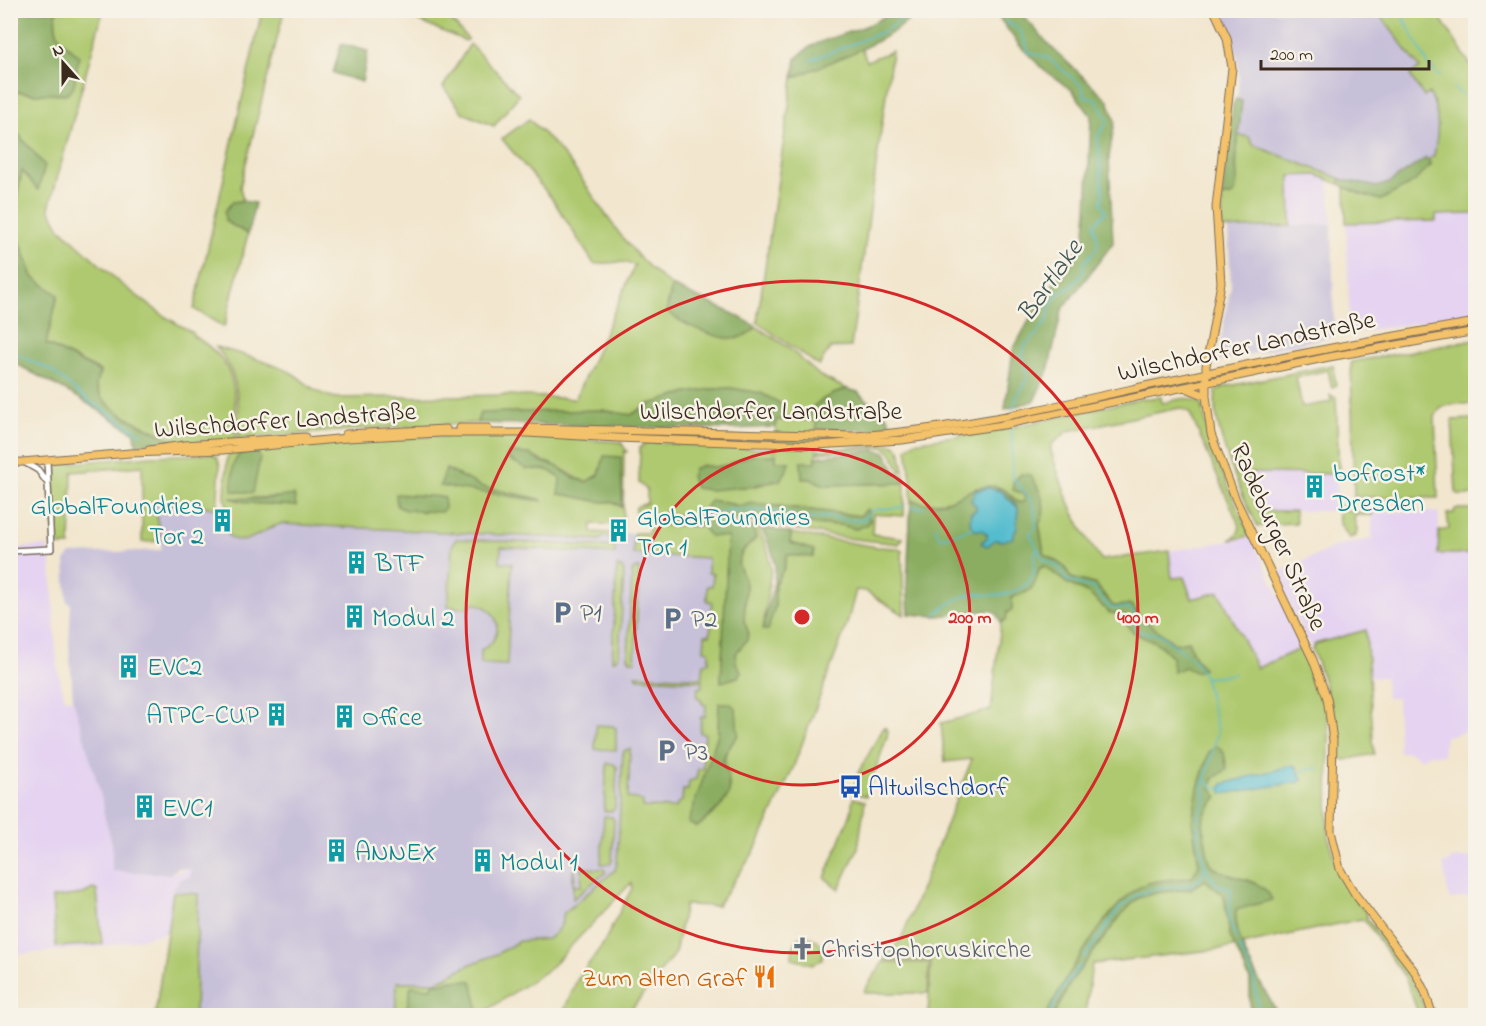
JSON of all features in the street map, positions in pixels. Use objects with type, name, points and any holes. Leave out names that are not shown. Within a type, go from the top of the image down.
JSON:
[{"type":"main road","name":"Radeburger Straße","points":[[1214,10],[1227,38],[1232,68],[1216,207],[1221,283],[1219,304],[1208,348],[1206,374],[1206,396],[1212,434],[1236,500],[1313,660],[1327,699],[1333,740],[1331,831],[1340,869],[1355,894],[1415,972],[1433,1016]]},
{"type":"main road","name":"Wilschdorfer Landstraße","points":[[130,453],[184,445],[442,429],[519,428],[855,436],[885,434],[952,427],[1335,346],[1476,322]]},
{"type":"main road","name":"Wilschdorfer Landstraße","points":[[10,463],[130,453],[230,450],[346,438],[484,433],[816,446],[886,442],[993,427],[1329,357],[1476,331]]},
{"type":"main road","points":[[1184,387],[1206,396]]},
{"type":"street","points":[[10,551],[51,549],[47,460]]},
{"type":"street","points":[[24,462],[38,470],[47,482]]},
{"type":"shaded area","points":[[1221,11],[1377,11],[1420,69],[1411,76],[1424,97],[1429,93],[1433,99],[1439,129],[1434,156],[1379,193],[1292,162],[1253,145],[1249,137],[1235,135],[1239,74],[1237,55],[1230,30]]},
{"type":"shaded area","points":[[1317,175],[1329,180],[1332,224],[1291,226],[1290,176]]},
{"type":"shaded area","points":[[1475,214],[1475,313],[1353,333],[1350,331],[1346,223],[1436,221],[1436,215]]},
{"type":"shaded area","points":[[1332,224],[1334,336],[1220,361],[1218,355],[1231,286],[1228,229]]},
{"type":"shaded area","points":[[1247,473],[1336,474],[1338,511],[1259,511]]},
{"type":"shaded area","points":[[154,502],[204,506],[217,509],[217,515],[228,515],[228,510],[614,533],[615,530],[623,530],[623,533],[649,533],[649,524],[728,537],[718,734],[688,823],[549,969],[480,1015],[155,1015],[174,887],[181,879],[190,877],[191,869],[178,868],[170,874],[112,871],[112,844],[103,811],[104,807],[73,699],[69,644],[71,604],[67,602],[65,561],[71,554],[162,550]]},
{"type":"shaded area","points":[[1372,512],[1437,512],[1439,514],[1438,553],[1475,554],[1475,723],[1461,733],[1445,736],[1443,755],[1430,754],[1420,759],[1409,751],[1399,753],[1397,698],[1386,698],[1385,677],[1368,678],[1365,631],[1315,644],[1312,649],[1275,574],[1339,545],[1372,539]]},
{"type":"shaded area","points":[[1250,536],[1304,647],[1257,668],[1219,592],[1192,599],[1172,579],[1169,551]]},
{"type":"shaded area","points":[[47,546],[51,564],[57,666],[65,699],[73,699],[104,807],[103,811],[112,844],[113,871],[170,874],[191,868],[190,877],[174,887],[166,933],[103,947],[11,955],[10,548]]},
{"type":"shaded area","points":[[1475,857],[1475,897],[1449,899],[1443,863],[1450,862],[1450,859]]},
{"type":"green space","points":[[11,11],[57,11],[56,26],[59,37],[79,56],[74,85],[68,94],[11,91]]},
{"type":"green space","points":[[57,11],[103,11],[49,208],[60,228],[120,283],[164,316],[193,333],[192,335],[219,356],[232,379],[236,440],[179,443],[116,412],[100,396],[96,384],[100,371],[46,344],[58,295],[33,277],[12,220],[22,170],[19,135],[11,133],[11,91],[38,94],[58,39],[55,19]]},
{"type":"green space","points":[[262,11],[284,11],[240,187],[243,201],[232,202],[225,221],[248,234],[224,327],[194,309]]},
{"type":"green space","points":[[404,11],[443,11],[468,39],[466,41],[408,17]]},
{"type":"green space","points":[[891,11],[916,11],[908,21],[879,40],[793,78],[796,58],[808,49],[873,23]]},
{"type":"green space","points":[[994,11],[1019,11],[1051,47],[1108,100],[1115,121],[1109,157],[1113,243],[1062,310],[1048,371],[1034,401],[1005,409],[1013,350],[1035,310],[1084,241],[1091,116],[1072,90],[1045,71],[1020,46]]},
{"type":"green space","points":[[1377,11],[1436,11],[1475,72],[1475,214],[1436,215],[1436,221],[1346,223],[1345,187],[1381,200],[1431,166],[1428,160],[1434,156],[1437,140],[1438,124],[1433,101],[1429,93],[1424,97],[1410,75],[1420,68]]},
{"type":"green space","points":[[341,44],[368,51],[362,82],[333,73]]},
{"type":"green space","points":[[470,44],[519,95],[494,126],[463,113],[443,87]]},
{"type":"green space","points":[[861,48],[867,61],[892,51],[851,347],[830,348],[819,366],[757,322],[793,78]]},
{"type":"green space","points":[[1236,99],[1242,101],[1236,158],[1237,181],[1235,193],[1231,196],[1222,196],[1233,105]]},
{"type":"green space","points":[[529,119],[550,140],[570,163],[628,244],[655,273],[672,286],[667,306],[671,314],[702,331],[720,337],[742,337],[757,327],[788,347],[820,376],[847,389],[833,394],[817,420],[816,441],[817,439],[883,437],[884,439],[817,441],[816,462],[810,479],[825,485],[905,483],[904,516],[873,514],[872,534],[903,538],[899,544],[846,538],[759,523],[840,525],[856,529],[860,516],[753,503],[739,506],[723,501],[704,509],[706,516],[635,514],[636,507],[647,503],[647,490],[639,483],[640,448],[647,442],[776,450],[776,441],[643,435],[776,438],[776,420],[786,420],[761,393],[731,388],[710,389],[648,404],[631,415],[602,410],[480,413],[477,423],[239,439],[237,390],[230,369],[216,347],[284,369],[317,391],[337,398],[509,395],[575,399],[635,265],[621,262],[594,264],[553,200],[502,139]],"holes":[[[776,454],[775,461],[789,462],[779,481],[744,487],[731,483],[701,465],[715,467],[733,464],[752,455],[767,457]]]},
{"type":"green space","points":[[10,133],[19,135],[45,166],[38,190],[22,171],[12,220],[33,277],[58,295],[46,344],[100,372],[96,385],[100,395],[118,412],[179,443],[136,445],[135,433],[79,398],[11,361]]},
{"type":"green space","points":[[1238,135],[1249,137],[1253,145],[1341,179],[1339,184],[1317,175],[1290,176],[1291,226],[1222,229],[1222,196],[1231,196],[1235,193]]},
{"type":"green space","points":[[1426,158],[1431,165],[1414,182],[1381,200],[1360,194],[1339,184],[1341,179],[1377,187],[1389,183]]},
{"type":"green space","points":[[232,202],[255,203],[248,234],[225,221],[225,211]]},
{"type":"green space","points":[[672,286],[757,327],[742,337],[730,338],[710,334],[690,326],[667,311]]},
{"type":"green space","points":[[1475,340],[1475,404],[1447,405],[1435,417],[1438,498],[1354,497],[1351,362]]},
{"type":"green space","points":[[1333,365],[1336,385],[1332,388],[1328,370],[1296,377],[1302,407],[1331,402],[1330,395],[1336,398],[1339,474],[1248,473],[1259,511],[1295,511],[1296,523],[1258,527],[1222,441],[1215,405],[1216,391],[1224,387]]},
{"type":"green space","points":[[731,388],[761,393],[780,403],[787,420],[776,420],[776,427],[730,429],[477,423],[480,413],[602,410],[631,415],[654,403],[679,395]]},
{"type":"green space","points":[[847,389],[858,392],[878,407],[890,422],[881,430],[816,429],[816,421],[805,420],[811,408],[816,404]]},
{"type":"green space","points":[[1161,397],[1162,403],[1186,399],[1199,403],[1201,401],[1212,450],[1250,536],[1230,540],[1237,535],[1240,527],[1189,412],[1180,408],[1068,431],[1051,445],[1055,465],[1072,508],[1085,536],[1102,560],[1169,551],[1172,578],[1184,577],[1192,599],[1219,592],[1257,668],[1304,647],[1324,697],[1329,731],[1328,826],[1332,852],[1346,885],[1368,916],[1366,917],[1407,972],[1427,1015],[1419,1015],[1405,977],[1365,921],[1361,919],[1228,948],[1092,964],[1085,1015],[928,1015],[931,961],[884,960],[883,958],[901,940],[972,759],[945,762],[941,723],[991,710],[1001,622],[1006,620],[1009,604],[1017,592],[1039,569],[1044,566],[1067,583],[1089,594],[1110,613],[1122,614],[1129,629],[1158,644],[1172,657],[1194,656],[1188,641],[1175,644],[1138,615],[1132,605],[1113,606],[1096,585],[1071,578],[1065,567],[1044,554],[1039,524],[1024,493],[1025,501],[1019,503],[1005,490],[977,488],[949,501],[926,504],[911,500],[907,448],[914,442],[1008,428],[1141,399]]},
{"type":"green space","points":[[1475,419],[1475,495],[1459,495],[1456,492],[1452,420]]},
{"type":"green space","points":[[459,435],[519,435],[621,442],[627,452],[624,452],[623,525],[592,524],[592,532],[613,533],[613,538],[603,537],[600,540],[282,524],[248,540],[241,541],[228,535],[228,510],[225,497],[227,458],[230,453],[303,443]],"holes":[[[530,454],[586,482],[599,475],[603,464],[621,507],[614,502],[600,502],[559,494],[560,478],[548,470],[526,469]],[[446,469],[482,487],[541,500],[441,486]],[[294,496],[296,506],[249,503],[234,499]],[[443,497],[445,508],[421,512],[397,506]]]},
{"type":"green space","points":[[889,444],[900,449],[904,471],[900,471],[892,454],[883,447],[818,453],[819,450]]},
{"type":"green space","points":[[875,450],[886,453],[896,472],[904,476],[905,483],[825,485],[811,479],[802,479],[801,462],[816,462],[816,457]]},
{"type":"green space","points":[[257,451],[260,458],[253,493],[232,491],[233,465],[239,454]]},
{"type":"green space","points":[[509,453],[530,454],[539,461],[556,466],[574,478],[586,482],[599,475],[604,456],[621,457],[622,507],[614,502],[601,502],[559,494],[560,478],[548,470],[526,469],[507,458]]},
{"type":"green space","points":[[212,454],[217,457],[220,465],[217,509],[154,502],[161,541],[142,542],[142,466],[72,472],[70,546],[60,546],[55,538],[50,488],[54,468],[60,464],[151,456]]},
{"type":"green space","points":[[776,454],[776,461],[789,462],[786,472],[779,481],[710,490],[695,488],[691,476],[697,467],[721,467],[752,455]]},
{"type":"green space","points":[[446,469],[482,487],[542,501],[440,486]]},
{"type":"green space","points":[[1021,474],[1030,475],[1040,492],[1044,505],[1039,524],[1044,554],[1065,567],[1071,578],[1096,585],[1113,606],[1132,605],[1138,615],[1175,644],[1188,641],[1194,656],[1203,668],[1195,672],[1185,667],[1173,672],[1172,657],[1164,648],[1129,629],[1122,614],[1110,613],[1089,594],[1067,583],[1044,566],[1039,569],[1032,588],[1012,597],[1012,610],[1007,612],[1006,620],[1001,622],[997,614],[991,610],[938,616],[909,614],[907,583],[911,500],[936,503],[952,499],[976,488],[996,486],[1019,503],[1025,501],[1024,494],[1013,490],[1013,482]],"holes":[[[998,489],[1018,508],[1014,536],[982,541],[988,538],[987,534],[971,521],[971,513],[976,510],[976,505],[971,501],[973,497],[982,492]]]},
{"type":"green space","points":[[396,494],[444,497],[445,508],[441,512],[405,510],[397,506]]},
{"type":"green space","points":[[294,495],[296,506],[249,503],[230,498],[267,499]]},
{"type":"green space","points":[[711,500],[739,506],[753,503],[860,516],[867,509],[870,520],[867,525],[856,529],[840,525],[730,520],[730,523],[753,527],[756,538],[742,552],[738,563],[746,584],[744,621],[748,631],[747,640],[736,653],[736,662],[741,671],[738,677],[721,682],[728,537],[710,536],[702,526],[649,524],[649,519],[706,521],[704,509]]},
{"type":"green space","points":[[1338,506],[1343,506],[1352,512],[1372,512],[1372,515],[1355,515],[1356,536],[1349,538],[1339,522]]},
{"type":"green space","points":[[1455,509],[1475,509],[1475,554],[1438,554],[1439,531],[1449,529],[1447,514],[1454,513]]},
{"type":"green space","points":[[649,524],[702,526],[728,537],[721,682],[738,676],[741,671],[736,663],[736,653],[747,640],[748,631],[744,621],[746,583],[738,563],[743,551],[756,538],[753,527],[758,527],[768,551],[771,569],[763,630],[775,606],[775,584],[784,568],[787,555],[813,557],[802,546],[790,543],[791,533],[877,547],[897,548],[902,551],[904,615],[865,591],[856,590],[847,624],[793,768],[754,852],[717,906],[685,905],[675,953],[627,1015],[562,1015],[577,980],[603,944],[632,888],[631,883],[549,969],[480,1015],[395,1016],[397,982],[436,982],[497,954],[519,941],[548,939],[561,925],[564,913],[615,870],[625,750],[630,749],[628,798],[643,802],[643,807],[676,808],[677,804],[682,801],[683,790],[688,790],[689,781],[696,779],[698,769],[703,769],[703,756],[699,756],[699,746],[704,746],[705,734],[700,733],[701,717],[705,717],[706,705],[702,704],[701,699],[697,697],[702,681],[638,678],[636,675],[702,678],[704,663],[709,662],[709,651],[704,650],[705,635],[710,635],[711,623],[706,623],[706,613],[711,613],[712,602],[707,601],[707,586],[712,586],[713,574],[708,573],[708,558],[633,554],[634,533],[649,533]],"holes":[[[719,704],[738,735],[730,746],[725,760],[729,786],[727,797],[716,811],[697,827],[689,823],[718,734]]]},
{"type":"green space","points":[[761,527],[791,533],[790,543],[814,550],[813,557],[787,555],[784,568],[775,584],[775,606],[768,630],[763,630],[774,584],[775,563]]},
{"type":"green space","points":[[456,539],[615,547],[615,554],[501,547],[500,562],[512,563],[507,665],[481,664],[481,650],[495,637],[497,622],[488,609],[480,605],[470,603],[470,608],[448,607],[452,546]]},
{"type":"green space","points":[[617,567],[622,568],[624,572],[619,656],[612,660]]},
{"type":"green space","points":[[639,568],[635,661],[631,661],[628,657],[632,572]]},
{"type":"green space","points":[[1366,630],[1374,754],[1345,760],[1336,757],[1329,702],[1312,649],[1315,644]]},
{"type":"green space","points":[[719,703],[729,703],[736,708],[738,735],[725,753],[723,762],[728,773],[729,793],[722,805],[697,827],[688,823],[718,734]]},
{"type":"green space","points":[[596,725],[616,728],[616,750],[595,749]]},
{"type":"green space","points":[[884,727],[888,730],[887,737],[866,796],[853,794],[858,773]]},
{"type":"green space","points":[[1217,746],[1224,753],[1227,769],[1213,779],[1211,788],[1218,797],[1209,807],[1203,820],[1208,857],[1215,868],[1260,886],[1272,900],[1236,910],[1236,922],[1243,948],[1276,1015],[1250,1015],[1250,980],[1230,936],[1224,896],[1205,880],[1190,889],[1156,893],[1138,898],[1122,914],[1072,980],[1054,1015],[1046,1015],[1089,942],[1132,892],[1157,881],[1192,877],[1199,865],[1192,821],[1198,788],[1209,752]]},
{"type":"green space","points":[[607,763],[617,767],[615,808],[612,811],[604,811]]},
{"type":"green space","points":[[853,798],[865,801],[858,848],[839,889],[825,878],[851,813]]},
{"type":"green space","points":[[604,816],[612,817],[614,820],[610,864],[601,864]]},
{"type":"green space","points":[[582,868],[604,869],[606,872],[573,899],[573,870],[575,870],[574,886],[581,886]]},
{"type":"green space","points":[[93,889],[97,891],[102,944],[56,947],[52,898],[83,894]]},
{"type":"green space","points":[[173,892],[198,894],[195,1015],[155,1015]]},
{"type":"green space","points":[[803,935],[817,940],[823,948],[822,960],[812,964],[792,959],[794,945]]},
{"type":"green space","points":[[883,962],[929,963],[928,993],[865,993],[864,991]]},
{"type":"green space","points":[[451,980],[472,981],[478,1007],[473,1012],[467,1011],[457,1015],[410,1015],[407,1007],[411,986],[431,988],[434,983]]},
{"type":"water","points":[[988,488],[1001,491],[1018,508],[1017,527],[1013,538],[995,540],[987,546],[981,543],[987,538],[987,534],[981,530],[975,530],[970,523],[971,513],[976,510],[976,505],[971,501],[975,491]]},
{"type":"water","points":[[1294,765],[1302,780],[1299,782],[1223,794],[1221,789],[1223,784]]},
{"type":"waterway","points":[[811,60],[885,31],[907,15],[907,10]]},
{"type":"waterway","name":"Bartlake","points":[[1003,10],[1009,24],[1019,28],[1029,52],[1048,58],[1082,86],[1085,96],[1096,100],[1108,121],[1098,136],[1103,195],[1101,202],[1106,212],[1094,224],[1098,241],[1097,248],[1084,263],[1083,273],[1070,288],[1060,292],[1051,303],[1047,321],[1025,345],[1022,355],[1027,380],[1015,401],[1013,410]]},
{"type":"waterway","points":[[1399,10],[1428,64],[1440,77]]},
{"type":"waterway","points":[[1453,88],[1476,107]]},
{"type":"waterway","points":[[10,351],[52,371],[87,400],[142,434]]},
{"type":"waterway","points":[[1012,427],[1012,477],[1034,504],[1036,528],[1030,534],[1043,559],[1060,568],[1066,580],[1093,588],[1110,608],[1128,608],[1133,612],[1138,631],[1161,635],[1196,662],[1205,678],[1218,732],[1204,783],[1205,802],[1198,816],[1198,838],[1205,867],[1202,877],[1191,885],[1153,889],[1137,895],[1120,908],[1084,958]]},
{"type":"waterway","points":[[716,531],[718,513],[729,510],[773,511],[809,519],[825,517],[858,521],[864,519],[872,510],[904,507]]},
{"type":"waterway","points":[[912,507],[924,508]]},
{"type":"waterway","points":[[935,527],[941,538],[973,528]]},
{"type":"waterway","name":"Bartlake","points":[[935,614],[967,595],[1005,594],[1023,587],[1032,576],[1037,549]]},
{"type":"waterway","points":[[1205,678],[1234,674]]},
{"type":"waterway","points":[[1299,772],[1319,768]]},
{"type":"waterway","points":[[1205,780],[1213,787],[1221,789]]},
{"type":"waterway","points":[[1206,868],[1216,884],[1231,889],[1229,920],[1237,939]]},
{"type":"waterway","points":[[1239,946],[1253,976],[1260,1014]]},
{"type":"waterway","points":[[1048,1016],[1064,986],[1081,965]]},
{"type":"place","name":"bofrost* Dresden","points":[[1315,487]]},
{"type":"place","name":"GlobalFoundries Tor 2","points":[[222,520]]},
{"type":"place","name":"GlobalFoundries Tor 1","points":[[619,531]]},
{"type":"place","name":"BTF","points":[[357,562]]},
{"type":"place","name":"P1","points":[[562,612]]},
{"type":"place","name":"Modul 2","points":[[354,617]]},
{"type":"place","name":"P2","points":[[673,618]]},
{"type":"place","name":"EVC2","points":[[129,666]]},
{"type":"place","name":"ATPC-CUP","points":[[277,714]]},
{"type":"place","name":"Office","points":[[344,716]]},
{"type":"place","name":"P3","points":[[666,751]]},
{"type":"place","name":"Altwilschdorf","points":[[850,786]]},
{"type":"place","name":"EVC1","points":[[144,807]]},
{"type":"place","name":"ANNEX","points":[[337,851]]},
{"type":"place","name":"Modul 1","points":[[482,861]]},
{"type":"place","name":"Christophoruskirche","points":[[803,948]]},
{"type":"place","name":"Zum alten Graf","points":[[765,977]]}]
